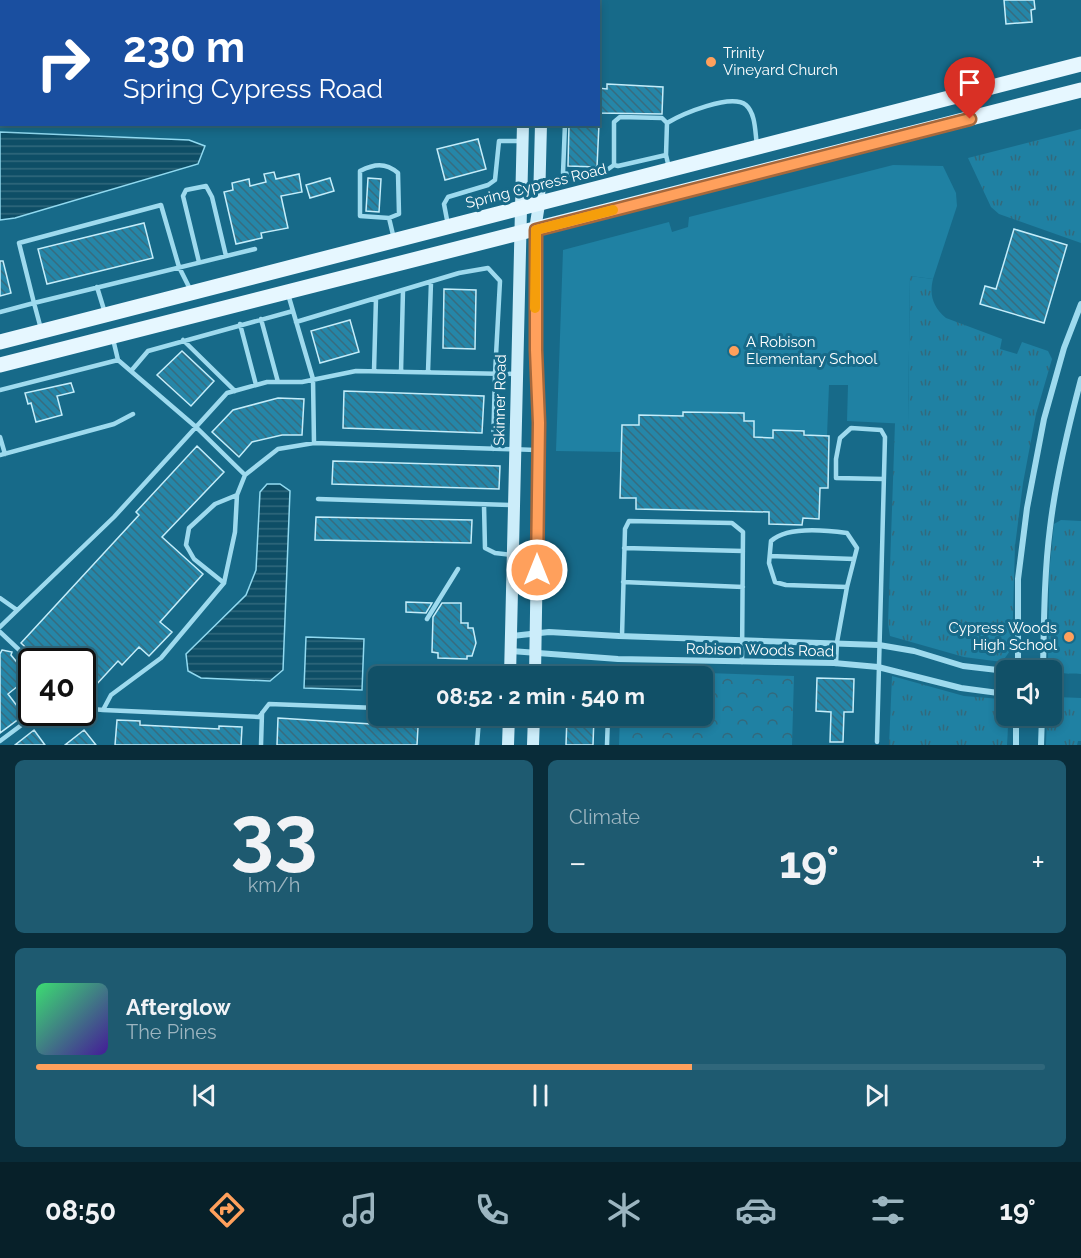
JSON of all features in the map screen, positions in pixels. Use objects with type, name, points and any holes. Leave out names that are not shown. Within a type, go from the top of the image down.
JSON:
[{"type":"main road","name":"Spring Cypress Road","points":[[0,342],[1081,64]]},
{"type":"main road","points":[[0,365],[1081,90]]},
{"type":"main road","points":[[758,148],[764,172]]},
{"type":"main road","points":[[286,269],[287,293]]},
{"type":"main road","points":[[105,315],[112,337]]},
{"type":"street","name":"Skinner Road","points":[[510,666],[523,126]]},
{"type":"street","points":[[535,666],[539,450],[535,320],[541,126]]},
{"type":"street","points":[[1018,660],[1018,579],[1027,508],[1044,419],[1064,348],[1081,304]]},
{"type":"street","points":[[1043,660],[1045,579],[1050,528],[1063,446],[1081,379]]},
{"type":"street","name":"Robison Woods Road","points":[[512,636],[549,632],[837,642],[879,645],[914,651],[963,666],[996,670]]},
{"type":"street","name":"Robison Woods Road","points":[[511,651],[618,659],[878,667],[961,688],[996,693]]},
{"type":"street","points":[[508,745],[509,726]]},
{"type":"street","points":[[533,745],[534,726]]},
{"type":"street","points":[[1016,745],[1017,726]]},
{"type":"street","points":[[1041,745],[1042,726]]},
{"type":"lane","points":[[667,123],[682,114],[707,106],[737,101],[745,104],[751,112],[758,148]]},
{"type":"lane","points":[[614,165],[614,122],[620,117],[662,118],[667,123],[666,155],[670,171]]},
{"type":"lane","points":[[565,126],[563,173],[601,174],[614,165],[666,155]]},
{"type":"lane","points":[[448,228],[444,204],[448,197],[488,185],[495,180],[499,141],[522,141]]},
{"type":"lane","points":[[370,165],[389,166],[398,173],[399,214],[389,218],[360,216],[360,171],[370,165]]},
{"type":"lane","points":[[199,262],[183,196],[186,190],[202,186],[206,186],[212,197],[226,256]]},
{"type":"lane","points":[[42,332],[19,243],[161,205],[179,267],[192,293]]},
{"type":"lane","points":[[389,218],[395,241]]},
{"type":"lane","points":[[0,312],[255,249]]},
{"type":"lane","points":[[296,322],[459,273],[488,268],[500,281],[493,449]]},
{"type":"lane","points":[[428,372],[430,282]]},
{"type":"lane","points":[[96,287],[105,315]]},
{"type":"lane","points":[[401,372],[403,290]]},
{"type":"lane","points":[[287,293],[313,379],[314,443]]},
{"type":"lane","points":[[374,371],[376,298]]},
{"type":"lane","points":[[131,371],[148,351],[292,311]]},
{"type":"lane","points":[[261,319],[278,382]]},
{"type":"lane","points":[[240,324],[256,385]]},
{"type":"lane","points":[[112,337],[118,360],[196,427],[245,475]]},
{"type":"lane","points":[[183,340],[235,390]]},
{"type":"lane","points":[[0,390],[118,360]]},
{"type":"lane","points":[[0,627],[114,517],[227,393],[256,385],[302,382],[356,371],[516,374]]},
{"type":"lane","points":[[0,437],[3,455],[114,424],[133,414]]},
{"type":"lane","points":[[877,742],[878,667],[879,645],[884,479],[885,438],[881,430],[852,428],[840,438],[836,459],[836,478],[884,479]]},
{"type":"lane","points":[[103,710],[111,695],[161,658],[224,583],[235,532],[237,495],[245,475],[278,449],[314,443],[539,450]]},
{"type":"lane","points":[[224,583],[194,559],[186,545],[189,528],[215,504],[237,495]]},
{"type":"lane","points":[[318,499],[513,506]]},
{"type":"lane","points":[[484,505],[485,548],[495,553],[513,555]]},
{"type":"lane","points":[[622,636],[625,529],[629,521],[732,523],[743,532],[742,662]]},
{"type":"lane","points":[[836,664],[837,642],[857,548],[847,533],[826,530],[778,535],[771,541],[769,563],[775,582],[786,585],[847,587]]},
{"type":"lane","points":[[624,548],[743,551]]},
{"type":"lane","points":[[770,556],[854,559]]},
{"type":"lane","points":[[427,619],[458,569]]},
{"type":"lane","points":[[623,582],[742,587]]},
{"type":"lane","points":[[0,598],[17,610]]},
{"type":"lane","points":[[0,632],[18,649]]},
{"type":"lane","points":[[96,709],[260,717],[270,704],[368,708]]},
{"type":"lane","points":[[261,745],[262,713]]},
{"type":"lane","points":[[0,741],[20,726]]},
{"type":"lane","points":[[477,745],[478,726]]},
{"type":"lane","points":[[607,745],[608,726]]},
{"type":"green space","points":[[1081,129],[1081,243],[999,214],[991,207],[968,158]]},
{"type":"green space","points":[[893,165],[943,166],[956,193],[957,206],[933,279],[910,276],[908,424],[847,421],[848,385],[829,385],[827,436],[804,435],[804,431],[773,430],[773,441],[765,440],[764,437],[754,437],[754,421],[744,421],[744,413],[684,412],[683,419],[669,415],[640,415],[639,425],[622,425],[621,452],[556,451],[563,250],[669,222],[672,232],[688,227],[689,217]]},
{"type":"green space","points":[[910,276],[933,279],[933,300],[938,310],[946,318],[1002,339],[1000,349],[1017,354],[1022,342],[1048,351],[1052,359],[1036,414],[1023,483],[1015,546],[1012,648],[1003,660],[964,657],[890,636],[888,624],[895,423],[908,423]]},
{"type":"green space","points":[[1061,520],[1081,521],[1081,674],[1062,673],[1062,660],[1048,660],[1049,574],[1054,524]]},
{"type":"green space","points":[[713,673],[794,676],[792,745],[619,745],[620,726],[713,726]]},
{"type":"green space","points":[[892,676],[964,696],[996,699],[996,726],[1008,726],[1007,745],[889,745]]},
{"type":"green space","points":[[1062,697],[1081,698],[1081,741],[1078,741],[1077,745],[1046,745],[1047,726],[1062,726]]},
{"type":"shaded area","points":[[0,132],[189,140],[205,146],[198,164],[15,218],[0,220]]},
{"type":"shaded area","points":[[267,484],[280,484],[290,491],[283,670],[270,681],[201,678],[188,671],[186,654],[246,595],[256,570],[260,492]]},
{"type":"shaded area","points":[[306,637],[364,639],[362,690],[304,688]]},
{"type":"building","points":[[1004,0],[1034,0],[1035,9],[1031,10],[1032,22],[1006,24]]},
{"type":"building","points":[[607,84],[663,87],[662,114],[600,113],[600,88],[607,89]]},
{"type":"building","points":[[569,126],[599,126],[597,167],[568,166]]},
{"type":"building","points":[[478,139],[486,169],[445,180],[437,149]]},
{"type":"building","points":[[274,172],[276,179],[299,174],[302,192],[281,196],[288,228],[261,233],[262,238],[236,244],[224,192],[233,190],[232,183],[249,179],[250,186],[266,182],[264,174]]},
{"type":"building","points":[[330,178],[334,191],[310,198],[306,185]]},
{"type":"building","points":[[368,178],[381,179],[379,212],[366,211]]},
{"type":"building","points":[[144,223],[153,258],[47,284],[38,249]]},
{"type":"building","points":[[1014,229],[1067,245],[1044,323],[980,304],[985,286],[996,289]]},
{"type":"building","points":[[0,261],[3,261],[11,293],[0,296]]},
{"type":"building","points":[[444,289],[476,290],[475,349],[443,348]]},
{"type":"building","points":[[350,320],[359,352],[320,363],[311,331]]},
{"type":"building","points":[[182,351],[214,381],[191,406],[157,375]]},
{"type":"building","points":[[71,383],[74,392],[57,396],[62,415],[36,422],[31,403],[28,404],[25,393]]},
{"type":"building","points":[[344,391],[484,396],[482,433],[343,428]]},
{"type":"building","points":[[278,398],[304,399],[302,435],[282,435],[252,442],[239,457],[212,432],[233,410]]},
{"type":"building","points":[[683,412],[744,413],[744,421],[754,421],[754,437],[773,438],[773,430],[804,431],[804,435],[829,436],[828,488],[820,488],[819,519],[803,518],[802,525],[769,524],[769,512],[636,509],[636,498],[620,498],[622,425],[639,425],[639,415],[683,416]]},
{"type":"building","points":[[197,446],[224,472],[162,537],[203,574],[160,622],[172,632],[149,656],[139,647],[122,665],[118,661],[96,685],[96,648],[26,648],[21,643],[139,515],[136,512]]},
{"type":"building","points":[[333,461],[500,466],[499,489],[332,484]]},
{"type":"building","points":[[316,517],[472,520],[471,543],[315,540]]},
{"type":"building","points":[[406,602],[432,603],[426,613],[406,612]]},
{"type":"building","points":[[442,603],[461,603],[461,623],[468,623],[468,628],[473,628],[476,643],[472,656],[467,656],[467,659],[438,658],[438,653],[432,652],[433,617]]},
{"type":"building","points":[[2,650],[12,652],[11,655],[18,664],[18,686],[8,694],[18,707],[18,720],[0,733],[0,654]]},
{"type":"building","points":[[817,678],[854,679],[853,712],[844,712],[843,742],[830,742],[831,712],[816,711]]},
{"type":"building","points":[[278,718],[368,724],[368,726],[418,727],[417,745],[277,745]]},
{"type":"building","points":[[117,720],[140,721],[140,725],[219,729],[219,726],[242,727],[241,745],[115,745]]},
{"type":"building","points":[[567,726],[594,726],[593,745],[566,745]]},
{"type":"building","points":[[34,730],[45,745],[15,745]]},
{"type":"building","points":[[84,730],[96,745],[65,745]]},
{"type":"slow traffic","points":[[535,308],[536,230],[613,210]]},
{"type":"place","name":"Trinity Vineyard Church","points":[[711,62]]},
{"type":"place","name":"A Robison Elementary School","points":[[734,351]]},
{"type":"place","name":"Cypress Woods High School","points":[[1069,637]]},
{"type":"route","points":[[537,570],[539,423],[535,309],[536,230],[970,119]]}]
